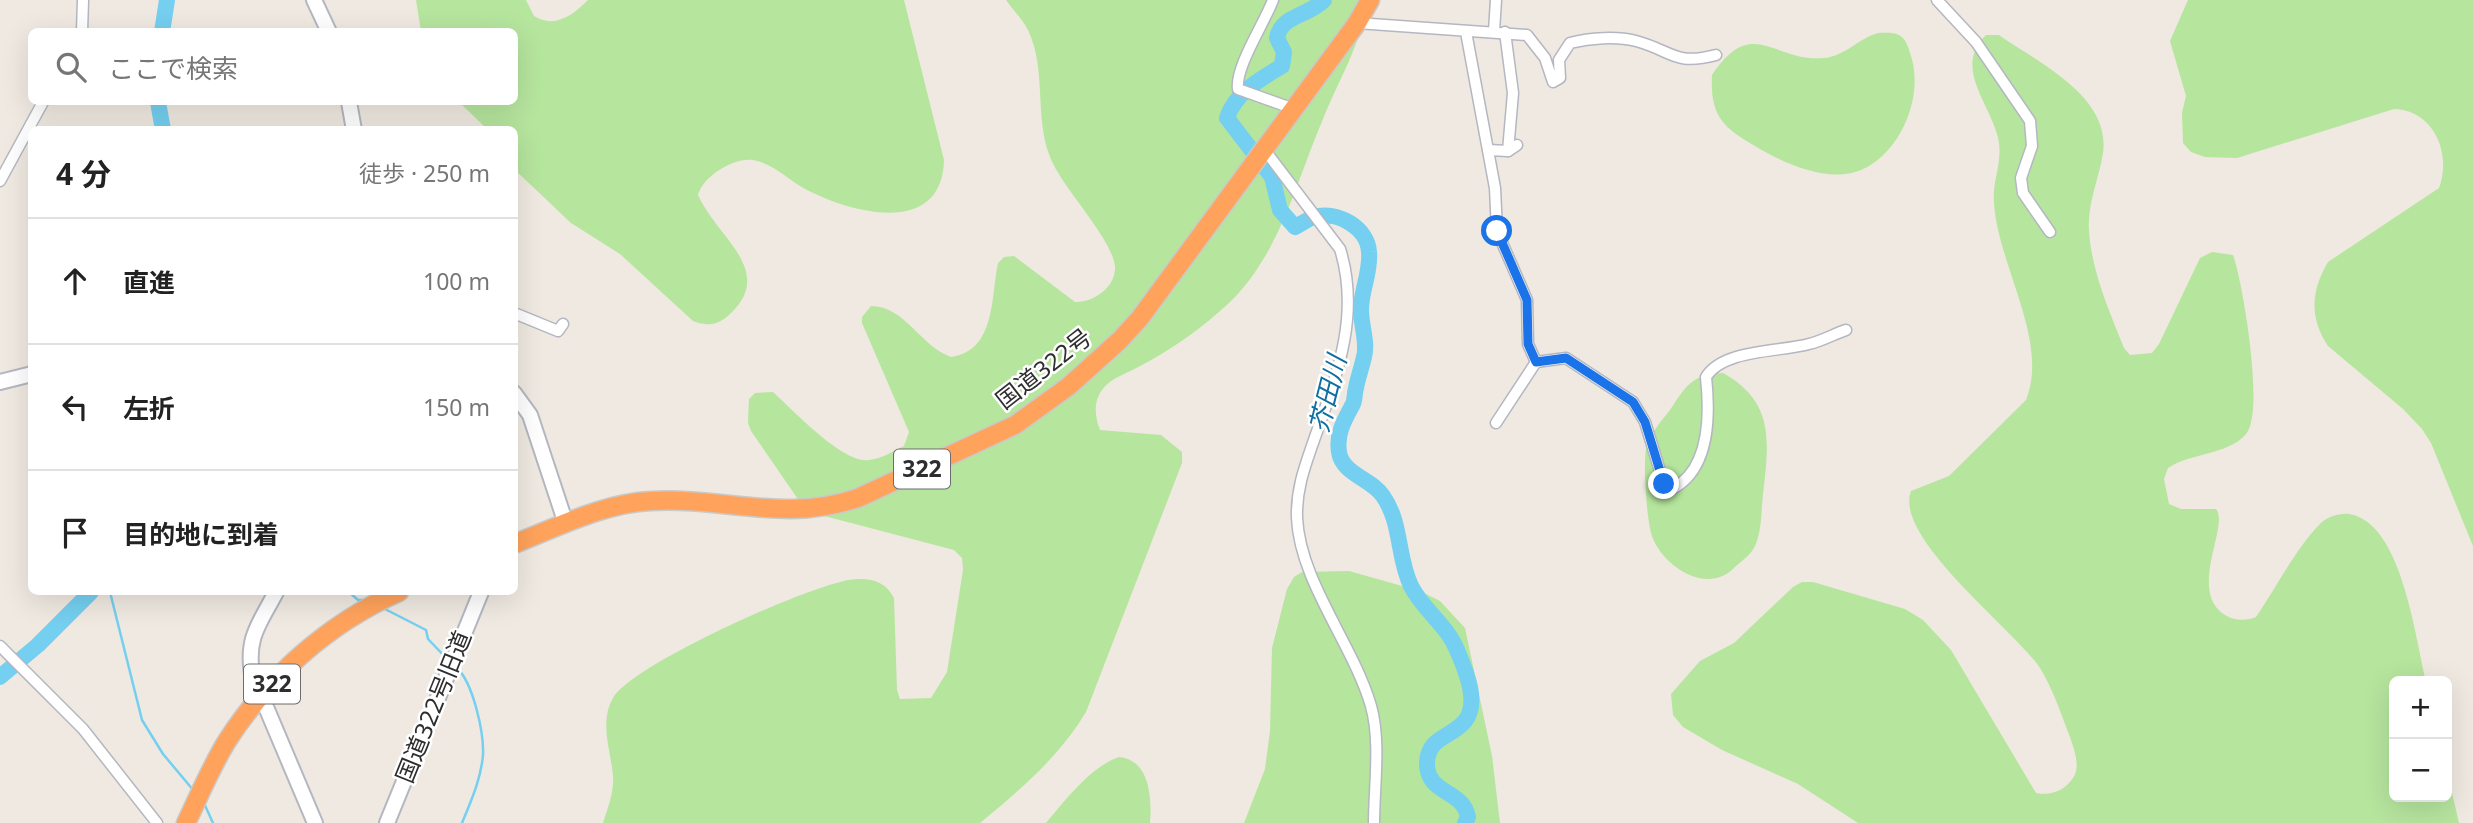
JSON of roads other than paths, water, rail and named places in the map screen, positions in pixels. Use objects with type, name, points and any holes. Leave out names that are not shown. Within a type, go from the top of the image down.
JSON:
[{"type":"highway","name":"国道322号","points":[[518,542],[603,509],[653,500],[778,511],[831,506],[858,498],[1015,425],[1069,386],[1120,340],[1294,109],[1357,23],[1370,0]]},
{"type":"highway","name":"322","points":[[186,823],[225,744],[261,696],[304,651],[364,609],[392,595]]},
{"type":"street","points":[[82,28],[83,0]]},
{"type":"street","points":[[314,0],[327,28]]},
{"type":"street","points":[[1273,0],[1262,28],[1238,73],[1238,89],[1294,109]]},
{"type":"street","points":[[1488,150],[1512,148],[1513,93],[1499,32],[1496,0]]},
{"type":"street","points":[[1937,0],[1976,43],[2030,121],[2032,146],[2021,178],[2022,193],[2050,232]]},
{"type":"street","points":[[1357,23],[1466,33],[1527,35],[1545,58],[1553,82],[1560,78],[1559,60],[1570,43],[1590,38],[1634,40],[1691,61],[1716,55]]},
{"type":"street","points":[[1466,33],[1495,188],[1497,231],[1527,300],[1528,344],[1536,362]]},
{"type":"street","points":[[30,126],[41,105]]},
{"type":"street","points":[[350,105],[353,126]]},
{"type":"street","points":[[0,181],[28,130]]},
{"type":"street","points":[[1262,152],[1340,249],[1346,268],[1349,330],[1298,486],[1297,518],[1309,568],[1371,706],[1375,741],[1374,823]]},
{"type":"street","points":[[518,319],[558,331],[563,324]]},
{"type":"street","points":[[1496,423],[1536,362],[1566,358],[1633,402],[1645,422],[1664,484],[1672,489],[1696,463],[1703,448],[1707,431],[1706,377],[1710,370],[1730,359],[1810,344],[1846,330]]},
{"type":"street","points":[[0,382],[28,375]]},
{"type":"street","points":[[518,398],[530,415],[566,524]]},
{"type":"street","points":[[274,595],[256,626],[248,651],[252,674],[315,823]]},
{"type":"street","name":"国道322号旧道","points":[[387,823],[480,595]]},
{"type":"street","points":[[0,646],[83,729],[157,823]]},
{"type":"waterway","points":[[163,28],[167,0]]},
{"type":"waterway","name":"芥田川","points":[[1324,0],[1289,20],[1279,30],[1277,38],[1284,52],[1282,66],[1242,94],[1227,118],[1272,177],[1280,210],[1295,227],[1314,217],[1332,216],[1350,223],[1363,235],[1367,243],[1369,267],[1361,310],[1365,351],[1353,403],[1340,432],[1339,452],[1346,466],[1378,490],[1389,506],[1411,586],[1453,641],[1467,676],[1471,695],[1469,713],[1459,727],[1436,742],[1427,762],[1432,781],[1465,808],[1468,817],[1465,823]]},
{"type":"waterway","points":[[159,105],[162,126]]},
{"type":"waterway","points":[[0,677],[38,645],[88,595]]},
{"type":"waterway","points":[[111,595],[142,720],[163,754],[194,791]]},
{"type":"waterway","points":[[352,595],[358,600],[364,600]]},
{"type":"waterway","points":[[383,608],[426,630],[428,639],[449,661]]},
{"type":"waterway","points":[[457,668],[473,696],[483,745],[478,781],[462,823]]},
{"type":"waterway","points":[[203,801],[213,823]]}]
